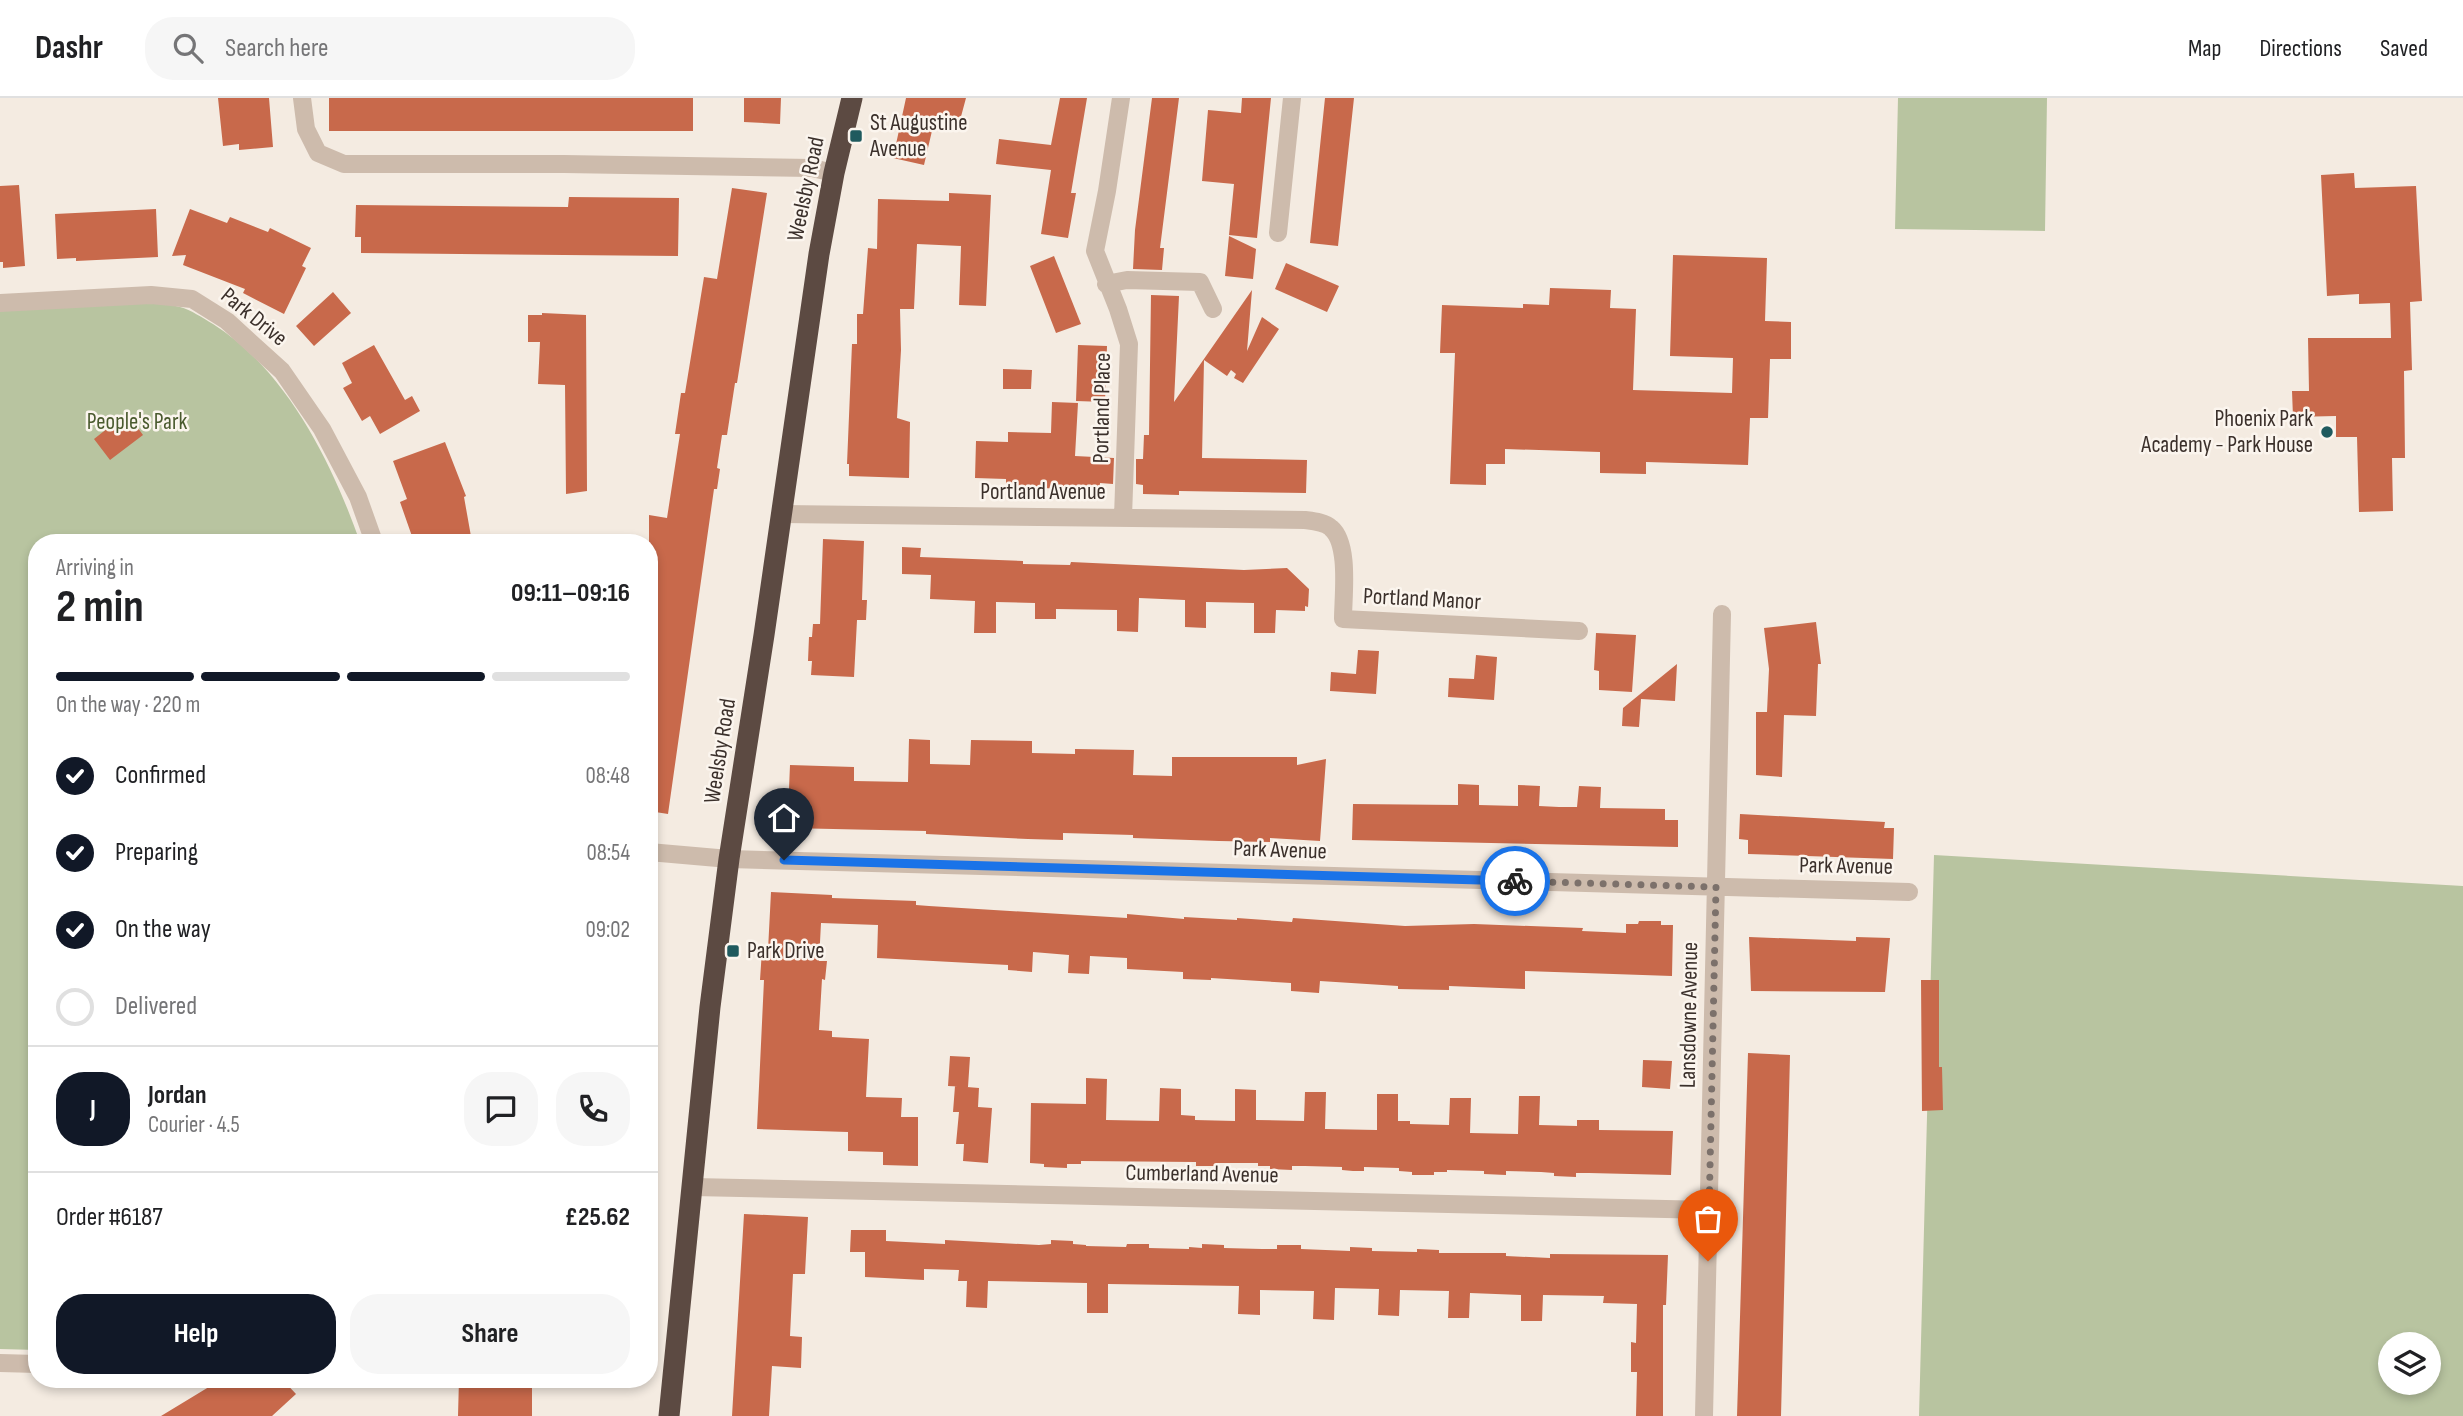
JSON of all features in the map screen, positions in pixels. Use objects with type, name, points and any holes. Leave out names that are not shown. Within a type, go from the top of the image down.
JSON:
[{"type":"highway","name":"Weelsby Road","points":[[669,1416],[710,1007],[729,859],[819,254],[852,98]]},
{"type":"street","points":[[302,98],[306,129],[318,153],[344,164],[811,168],[834,173]]},
{"type":"street","name":"Portland Place","points":[[1121,98],[1095,251],[1129,344],[1124,517]]},
{"type":"street","points":[[1278,233],[1293,98]]},
{"type":"street","points":[[1106,284],[1127,280],[1200,282],[1213,309]]},
{"type":"street","name":"Park Drive","points":[[0,303],[151,295],[192,299],[227,321],[282,371],[322,429],[358,497],[371,534]]},
{"type":"street","name":"Portland Avenue","points":[[782,514],[1305,520]]},
{"type":"street","name":"Portland Manor","points":[[1305,520],[1331,527],[1339,539],[1343,551],[1343,620],[1579,631]]},
{"type":"street","name":"Lansdowne Avenue","points":[[1704,1416],[1722,614]]},
{"type":"street","name":"Park Avenue","points":[[658,853],[729,859],[1909,892]]},
{"type":"street","name":"Cumberland Avenue","points":[[693,1187],[1709,1210]]},
{"type":"street","points":[[0,1363],[28,1364]]},
{"type":"green space","points":[[1898,98],[2047,98],[2045,231],[1895,229]]},
{"type":"green space","name":"People's Park","points":[[126,301],[167,304],[188,310],[213,324],[263,367],[285,393],[321,451],[357,534],[28,534],[28,1350],[0,1349],[0,308]]},
{"type":"green space","points":[[1934,855],[2463,886],[2463,1416],[1919,1416]]},
{"type":"building","points":[[218,98],[269,98],[273,147],[239,150],[239,144],[223,146]]},
{"type":"building","points":[[329,98],[693,98],[693,131],[329,131]]},
{"type":"building","points":[[744,98],[781,98],[780,124],[744,122]]},
{"type":"building","points":[[906,98],[966,98],[959,124],[935,118],[924,165],[893,158]]},
{"type":"building","points":[[1060,98],[1087,98],[1071,193],[1076,193],[1068,238],[1041,234],[1051,170],[996,164],[999,139],[1051,145]]},
{"type":"building","points":[[1152,98],[1179,98],[1160,248],[1164,248],[1162,270],[1133,269],[1135,230]]},
{"type":"building","points":[[1242,98],[1271,98],[1257,238],[1229,235],[1234,184],[1202,181],[1208,110],[1241,113]]},
{"type":"building","points":[[1325,98],[1354,98],[1338,246],[1310,243]]},
{"type":"building","points":[[2354,173],[2355,188],[2416,186],[2422,301],[2410,302],[2412,370],[2404,371],[2405,458],[2392,458],[2393,511],[2359,512],[2357,437],[2336,437],[2336,416],[2293,417],[2292,391],[2309,391],[2308,338],[2391,338],[2390,303],[2359,304],[2359,294],[2327,296],[2321,175]]},
{"type":"building","points":[[19,185],[25,266],[3,268],[3,262],[0,262],[0,186]]},
{"type":"building","points":[[732,188],[767,193],[737,383],[727,435],[722,435],[717,468],[720,469],[717,489],[714,489],[668,814],[658,812],[658,534],[649,534],[649,515],[667,518],[680,434],[675,434],[681,393],[685,393],[704,277],[717,279]]},
{"type":"building","points":[[949,193],[991,195],[986,306],[959,305],[961,246],[917,244],[914,309],[900,309],[901,350],[897,418],[910,422],[909,478],[849,476],[847,464],[852,344],[857,344],[857,314],[863,314],[868,248],[877,249],[878,199],[949,201]]},
{"type":"building","points":[[569,197],[679,198],[678,256],[361,253],[361,237],[355,237],[356,205],[568,207]]},
{"type":"building","points":[[156,209],[158,257],[76,261],[76,258],[57,259],[55,214]]},
{"type":"building","points":[[190,209],[227,223],[230,217],[268,232],[270,228],[311,248],[302,266],[306,268],[284,314],[243,293],[245,289],[183,265],[186,255],[172,256]]},
{"type":"building","points":[[1229,236],[1256,249],[1253,279],[1225,276]]},
{"type":"building","points":[[1673,255],[1767,258],[1765,321],[1791,322],[1791,359],[1770,359],[1768,418],[1750,418],[1748,465],[1646,462],[1646,474],[1600,473],[1600,452],[1505,449],[1505,464],[1486,464],[1486,485],[1450,484],[1455,353],[1440,353],[1442,305],[1523,308],[1523,304],[1549,305],[1550,288],[1611,290],[1610,308],[1636,309],[1633,390],[1732,393],[1733,358],[1670,356]]},
{"type":"building","points":[[1054,256],[1081,324],[1056,333],[1030,266]]},
{"type":"building","points":[[1286,263],[1339,286],[1327,312],[1275,289]]},
{"type":"building","points":[[1252,290],[1247,351],[1262,317],[1279,329],[1243,383],[1234,378],[1236,374],[1231,370],[1227,376],[1204,360],[1202,458],[1307,460],[1306,493],[1179,491],[1179,495],[1143,494],[1143,485],[1136,484],[1136,459],[1143,459],[1144,435],[1149,435],[1151,295],[1179,296],[1174,402]]},
{"type":"building","points":[[333,292],[351,313],[314,346],[296,326]]},
{"type":"building","points":[[528,315],[586,315],[587,491],[566,494],[565,385],[538,384],[540,342],[528,342]]},
{"type":"building","points":[[374,345],[405,400],[412,396],[420,411],[380,434],[370,416],[362,421],[343,388],[352,383],[342,363]]},
{"type":"building","points":[[1078,345],[1107,346],[1105,402],[1076,401]]},
{"type":"building","points":[[1003,369],[1032,370],[1031,389],[1003,389]]},
{"type":"building","points":[[1052,402],[1078,403],[1075,456],[1114,458],[1113,484],[1100,483],[1100,491],[1043,488],[1042,491],[1006,487],[1006,479],[975,478],[976,441],[1008,442],[1008,432],[1051,433]]},
{"type":"building","points":[[127,413],[143,435],[110,460],[94,439]]},
{"type":"building","points":[[445,442],[466,496],[464,497],[471,534],[411,534],[400,502],[407,499],[393,461]]},
{"type":"building","points":[[823,539],[864,541],[862,600],[867,600],[866,620],[857,620],[854,677],[811,675],[812,661],[808,661],[809,637],[812,637],[813,624],[820,624]]},
{"type":"building","points":[[902,547],[921,548],[920,557],[1023,561],[1023,564],[1070,565],[1071,562],[1244,570],[1287,568],[1309,589],[1308,607],[1305,606],[1305,611],[1276,610],[1275,633],[1254,633],[1254,603],[1206,602],[1206,628],[1185,627],[1185,600],[1139,598],[1138,632],[1117,631],[1117,610],[1056,609],[1056,619],[1035,619],[1035,603],[996,602],[996,633],[974,633],[975,601],[930,599],[931,575],[902,574]]},
{"type":"building","points":[[1816,622],[1821,664],[1818,664],[1816,716],[1784,715],[1782,777],[1756,775],[1756,712],[1767,712],[1769,669],[1764,628]]},
{"type":"building","points":[[1596,633],[1636,635],[1632,692],[1599,690],[1599,671],[1594,670]]},
{"type":"building","points":[[1358,650],[1379,651],[1376,694],[1330,691],[1331,672],[1356,674]]},
{"type":"building","points":[[1476,655],[1497,657],[1494,700],[1448,697],[1449,678],[1474,679]]},
{"type":"building","points":[[1677,664],[1675,701],[1641,699],[1639,727],[1622,726],[1623,708]]},
{"type":"building","points":[[909,739],[930,740],[930,764],[970,765],[971,740],[1032,741],[1032,753],[1075,754],[1075,749],[1134,750],[1133,775],[1172,776],[1172,757],[1297,757],[1297,765],[1326,759],[1320,841],[1270,838],[1270,842],[1219,841],[1063,833],[1063,840],[926,834],[926,831],[787,828],[788,815],[781,815],[781,789],[789,789],[790,765],[854,767],[854,781],[908,782]]},
{"type":"building","points":[[1458,784],[1479,785],[1479,805],[1518,806],[1518,785],[1540,786],[1539,806],[1559,807],[1577,807],[1579,786],[1601,787],[1600,808],[1665,809],[1665,820],[1678,820],[1678,847],[1352,840],[1353,804],[1458,805]]},
{"type":"building","points":[[1740,814],[1885,822],[1884,828],[1894,828],[1893,859],[1748,854],[1748,840],[1739,839]]},
{"type":"building","points":[[771,892],[832,895],[832,898],[916,901],[916,905],[929,906],[1127,918],[1127,914],[1184,919],[1237,918],[1292,922],[1293,918],[1405,926],[1474,924],[1583,928],[1582,931],[1626,933],[1626,924],[1661,921],[1661,925],[1673,925],[1672,976],[1525,971],[1525,989],[1449,986],[1449,990],[1398,989],[1398,986],[1320,981],[1319,993],[1291,991],[1291,983],[1183,979],[1183,972],[1127,969],[1127,958],[1090,956],[1089,974],[1068,973],[1069,955],[1033,952],[1032,972],[1008,970],[1008,965],[877,958],[878,925],[821,923],[819,961],[827,961],[825,980],[822,979],[819,1030],[832,1031],[832,1037],[869,1039],[866,1097],[902,1098],[901,1117],[918,1117],[918,1166],[883,1165],[883,1152],[848,1151],[848,1132],[757,1129],[764,980],[760,980],[762,950],[768,950]]},
{"type":"building","points":[[1749,937],[1856,941],[1856,937],[1890,938],[1885,992],[1751,991]]},
{"type":"building","points":[[1921,980],[1939,980],[1939,1067],[1942,1067],[1943,1110],[1922,1111]]},
{"type":"building","points":[[1748,1053],[1790,1055],[1781,1416],[1737,1416]]},
{"type":"building","points":[[950,1056],[970,1057],[968,1087],[948,1086]]},
{"type":"building","points":[[1643,1060],[1672,1061],[1670,1089],[1642,1087]]},
{"type":"building","points":[[1086,1078],[1107,1079],[1106,1120],[1159,1121],[1160,1088],[1181,1089],[1181,1115],[1195,1116],[1195,1120],[1235,1121],[1235,1089],[1256,1090],[1256,1120],[1304,1121],[1305,1092],[1326,1092],[1325,1129],[1377,1130],[1377,1094],[1398,1094],[1398,1121],[1449,1125],[1450,1098],[1471,1098],[1470,1133],[1518,1134],[1519,1096],[1540,1096],[1539,1125],[1577,1126],[1577,1120],[1599,1120],[1599,1130],[1673,1131],[1671,1175],[1576,1173],[1576,1177],[1554,1176],[1554,1173],[1541,1172],[1506,1171],[1506,1175],[1484,1174],[1484,1171],[1447,1170],[1434,1172],[1434,1175],[1412,1175],[1412,1172],[1399,1171],[1399,1168],[1364,1167],[1364,1171],[1353,1171],[1342,1170],[1342,1167],[1292,1166],[1292,1170],[1270,1169],[1270,1166],[1258,1166],[1258,1163],[1196,1166],[1196,1162],[1081,1161],[1081,1164],[1067,1164],[1067,1168],[1030,1163],[1031,1103],[1086,1104]]},
{"type":"building","points":[[955,1086],[979,1088],[978,1107],[992,1108],[988,1163],[963,1161],[964,1144],[956,1144],[959,1112],[953,1112]]},
{"type":"building","points":[[744,1214],[808,1217],[805,1274],[793,1274],[790,1336],[802,1337],[801,1368],[772,1366],[769,1416],[732,1416]]},
{"type":"building","points":[[851,1230],[886,1230],[886,1241],[945,1244],[945,1240],[1039,1245],[1051,1244],[1051,1240],[1073,1241],[1073,1244],[1086,1246],[1126,1247],[1127,1244],[1149,1244],[1149,1248],[1189,1249],[1202,1248],[1202,1244],[1224,1245],[1224,1248],[1277,1249],[1277,1245],[1301,1245],[1301,1249],[1350,1251],[1350,1247],[1372,1248],[1372,1251],[1417,1252],[1417,1249],[1439,1250],[1439,1253],[1506,1253],[1506,1256],[1550,1258],[1550,1254],[1668,1255],[1666,1305],[1663,1305],[1663,1416],[1636,1416],[1637,1372],[1631,1372],[1631,1342],[1636,1343],[1637,1304],[1603,1303],[1604,1296],[1543,1295],[1542,1321],[1521,1321],[1521,1295],[1470,1293],[1469,1318],[1448,1318],[1449,1291],[1400,1290],[1399,1316],[1378,1315],[1379,1289],[1335,1288],[1334,1320],[1313,1319],[1314,1291],[1260,1290],[1260,1315],[1238,1314],[1239,1286],[1108,1284],[1108,1313],[1087,1313],[1087,1283],[988,1281],[987,1308],[966,1307],[967,1281],[958,1281],[959,1270],[924,1269],[924,1280],[865,1277],[865,1252],[850,1252]]},
{"type":"building","points":[[207,1388],[290,1388],[296,1394],[272,1416],[161,1416]]},
{"type":"building","points":[[459,1388],[532,1388],[532,1416],[458,1416]]},
{"type":"way so far","points":[[1515,881],[1716,887],[1708,1261]]},
{"type":"place","name":"St Augustine Avenue","points":[[856,136]]},
{"type":"place","name":"Phoenix Park Academy - Park House","points":[[2327,432]]},
{"type":"place","name":"Park Drive","points":[[733,951]]},
{"type":"route","points":[[784,860],[1515,881]]}]
